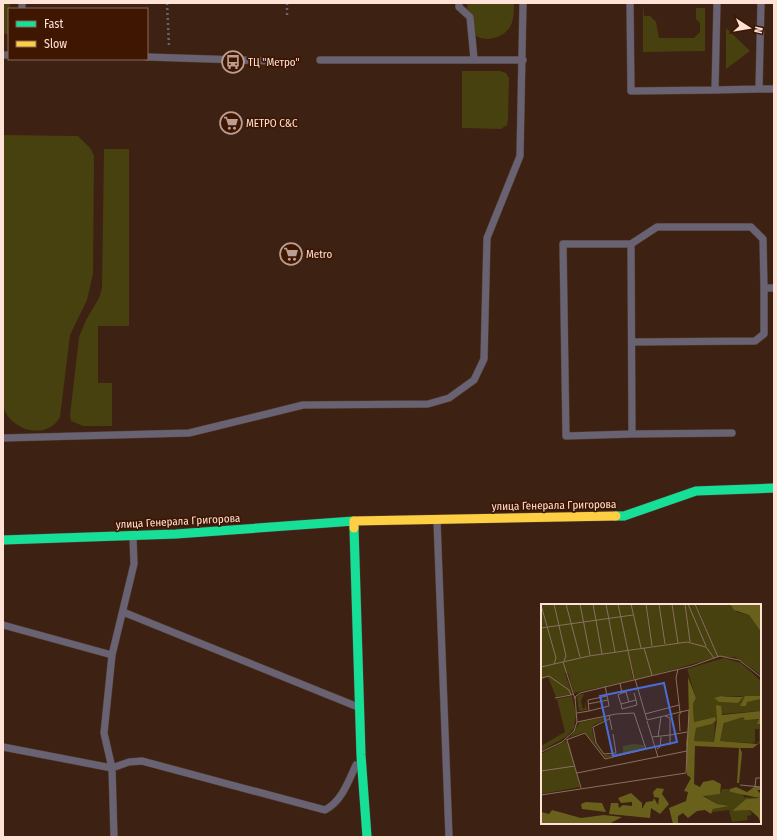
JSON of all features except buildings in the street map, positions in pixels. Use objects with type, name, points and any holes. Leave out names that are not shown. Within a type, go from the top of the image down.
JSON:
[{"type":"street","name":"улица Генерала Григорова","points":[[3,540],[176,534],[354,520],[437,520],[624,516],[696,491],[774,488]]},
{"type":"street","points":[[354,520],[361,755],[367,837]]},
{"type":"lane","points":[[458,3],[459,7],[470,17],[474,59]]},
{"type":"lane","points":[[3,438],[189,433],[303,405],[428,404],[449,398],[474,380],[484,359],[487,238],[520,156],[523,3]]},
{"type":"lane","points":[[630,3],[631,91],[774,89]]},
{"type":"lane","points":[[715,90],[716,3]]},
{"type":"lane","points":[[760,89],[761,3]]},
{"type":"lane","points":[[148,57],[270,61]]},
{"type":"lane","points":[[320,60],[523,60]]},
{"type":"lane","points":[[632,342],[755,341],[764,334],[763,239],[751,227],[657,227],[631,244],[563,244],[566,436],[732,433]]},
{"type":"lane","points":[[631,244],[632,434]]},
{"type":"lane","points":[[764,288],[774,288]]},
{"type":"lane","points":[[437,520],[449,837]]},
{"type":"lane","points":[[114,837],[112,768],[104,733],[112,655],[134,564],[133,536]]},
{"type":"lane","points":[[123,612],[360,707]]},
{"type":"lane","points":[[3,625],[112,655]]},
{"type":"lane","points":[[3,747],[112,768],[129,762],[142,761],[325,810],[333,806],[339,799],[361,755]]},
{"type":"path","points":[[167,3],[169,57]]},
{"type":"path","points":[[287,3],[287,16]]},
{"type":"shaded area","points":[[3,3],[10,3],[10,8],[8,8],[8,35],[3,33]]},
{"type":"shaded area","points":[[467,3],[514,3],[513,18],[510,27],[502,35],[497,37],[491,39],[479,38],[471,30],[468,20]]},
{"type":"shaded area","points":[[643,3],[644,16],[650,16],[656,22],[659,38],[694,38],[700,32],[700,23],[696,19],[696,8],[705,8],[705,51],[643,52]]},
{"type":"shaded area","points":[[726,28],[750,51],[726,69]]},
{"type":"shaded area","points":[[462,71],[500,71],[506,73],[509,78],[507,125],[501,129],[462,128]]},
{"type":"shaded area","points":[[3,135],[78,136],[91,149],[94,156],[93,274],[87,300],[70,335],[60,417],[47,429],[38,431],[29,430],[13,422],[7,415],[3,406]]},
{"type":"shaded area","points":[[104,149],[129,149],[129,326],[98,326],[98,383],[112,383],[112,426],[83,426],[71,421],[70,415],[79,337],[86,320],[99,298],[102,288]]},
{"type":"traffic: fast","points":[[616,516],[624,516],[696,491],[774,488]]},
{"type":"traffic: fast","points":[[3,540],[176,534],[354,521]]},
{"type":"traffic: fast","points":[[354,528],[361,755],[367,837]]},
{"type":"traffic: slow","points":[[354,528],[354,521],[616,516]]},
{"type":"place","name":"ТЦ \"Метро\"","points":[[233,62]]},
{"type":"place","name":"МЕТРО С&С","points":[[231,123]]},
{"type":"place","name":"Metro","points":[[291,254]]}]
